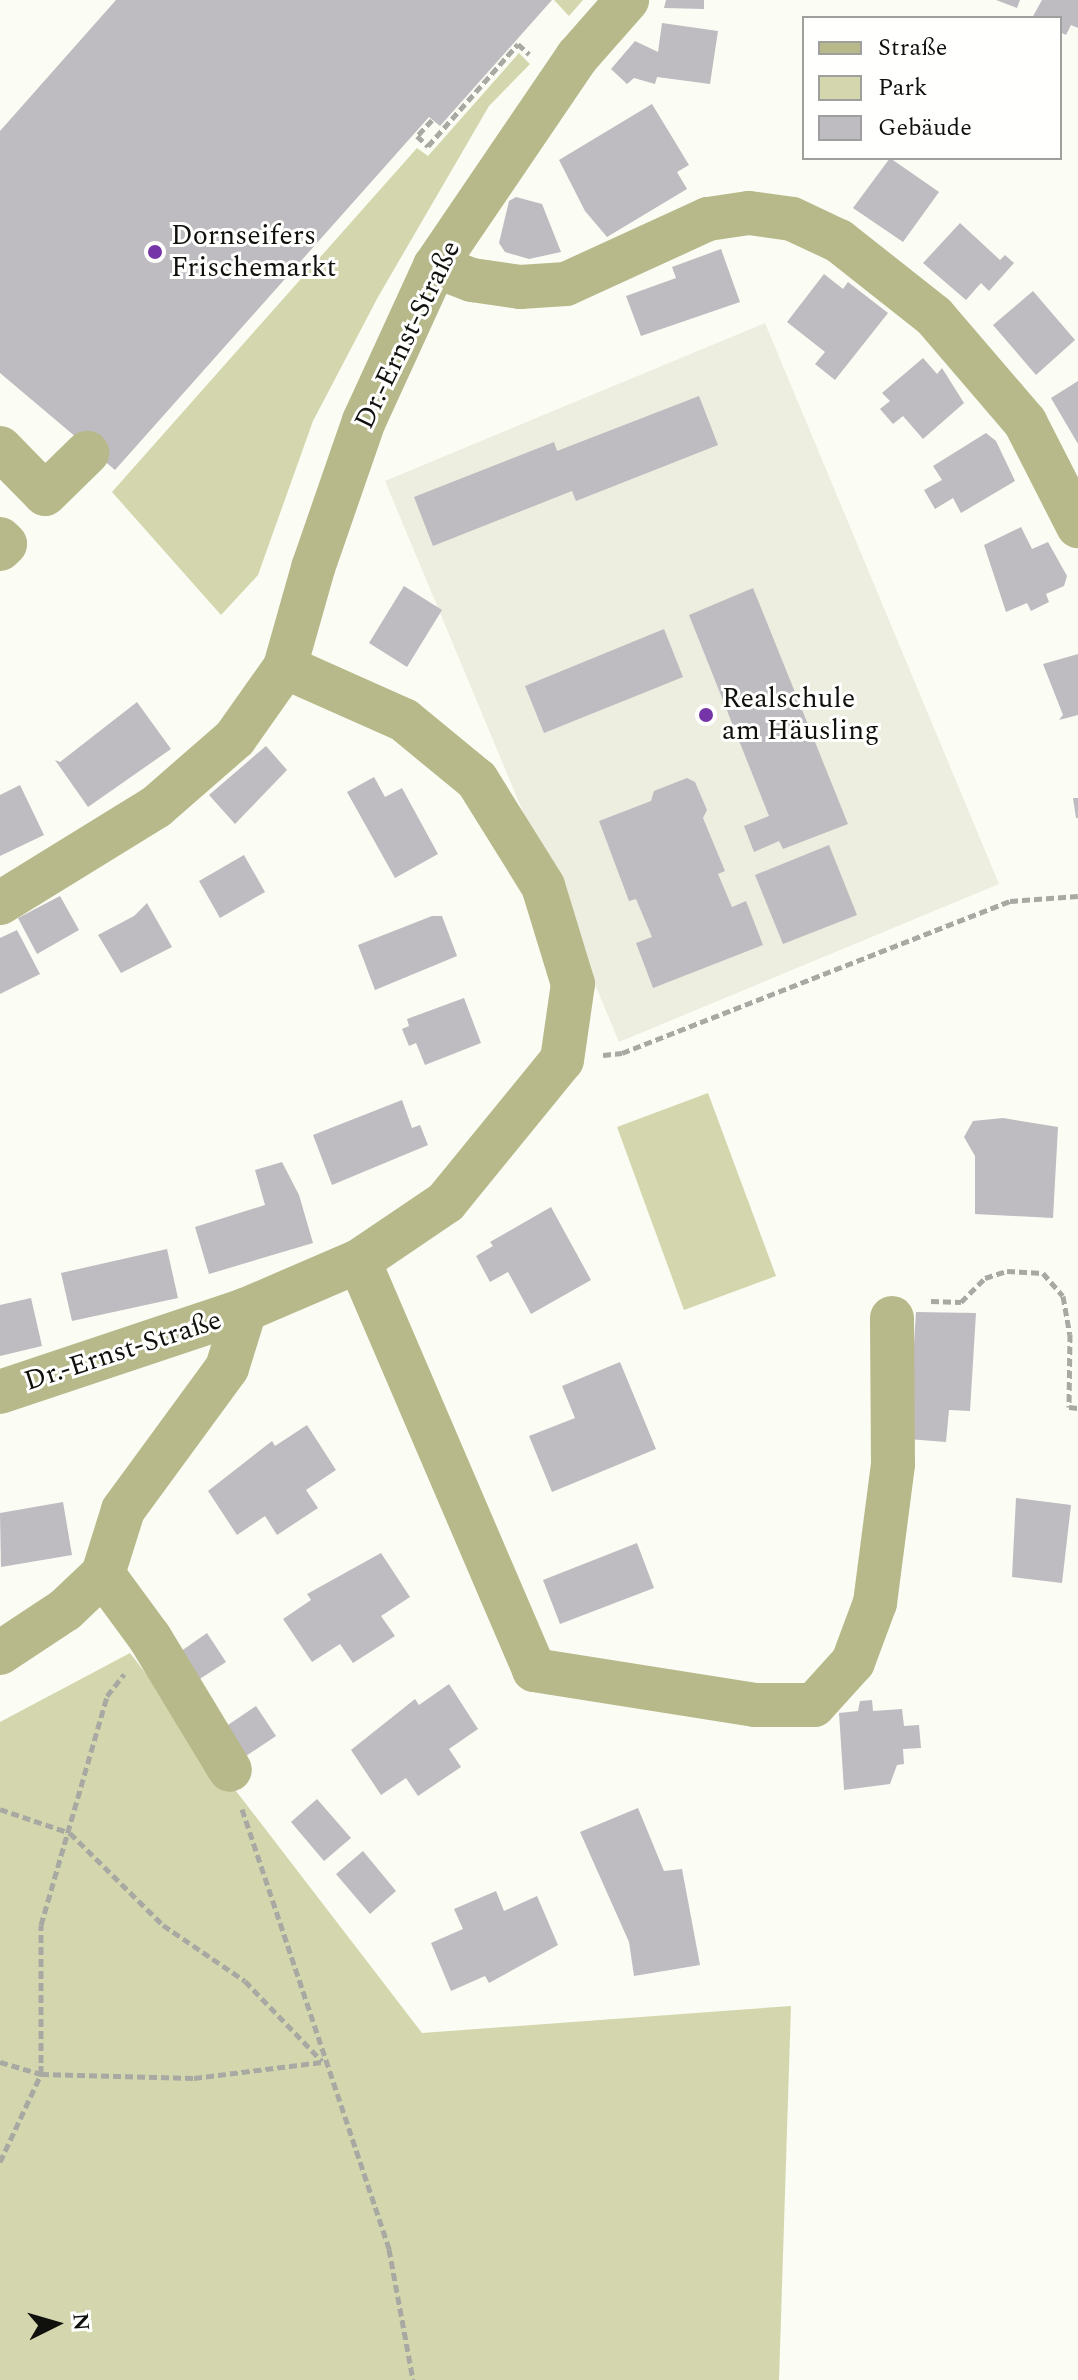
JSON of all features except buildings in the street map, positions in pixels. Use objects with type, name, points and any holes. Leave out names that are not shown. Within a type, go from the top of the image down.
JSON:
[{"type":"street","name":"Dr.-Ernst-Straße","points":[[0,903],[156,807],[235,738],[285,667],[313,568],[364,421],[435,266],[577,57],[627,0]]},
{"type":"street","points":[[435,266],[472,280],[520,287],[566,284],[708,219],[749,213],[792,219],[839,241],[934,316],[1025,422],[1078,526]]},
{"type":"street","points":[[0,448],[45,494],[87,453]]},
{"type":"street","points":[[0,539],[5,544],[0,549]]},
{"type":"street","points":[[285,667],[404,720],[477,780],[543,886],[573,984],[562,1060]]},
{"type":"street","name":"Dr.-Ernst-Straße","points":[[0,1392],[245,1310],[359,1261],[446,1202],[562,1060]]},
{"type":"street","points":[[359,1261],[534,1670],[755,1705],[814,1705],[853,1662],[875,1603],[893,1464],[892,1318]]},
{"type":"street","name":"Dr.-Ernst-Straße","points":[[0,1653],[65,1610],[103,1574],[123,1510],[227,1368],[245,1310]]},
{"type":"street","points":[[103,1574],[150,1638],[230,1770]]},
{"type":"path","points":[[432,120],[417,136],[428,146],[518,44],[524,49]]},
{"type":"path","points":[[562,1060],[622,1053],[1010,901],[1078,896]]},
{"type":"path","points":[[892,1318],[895,1301],[961,1302],[985,1278],[1007,1271],[1043,1273],[1063,1296],[1070,1334],[1069,1407],[1078,1408]]},
{"type":"path","points":[[0,2162],[41,2074],[41,1925],[107,1696],[150,1638]]},
{"type":"path","points":[[230,1770],[323,2062],[389,2249],[413,2380]]},
{"type":"path","points":[[0,1809],[70,1833],[163,1925],[245,1981],[323,2062]]},
{"type":"path","points":[[0,2062],[41,2074],[194,2078],[323,2062]]},
{"type":"shaded area","name":"Realschule am Häusling","points":[[765,323],[999,884],[619,1042],[385,481]]},
{"type":"green space","points":[[554,0],[583,0],[569,16]]},
{"type":"green space","points":[[519,53],[530,64],[489,106],[378,297],[313,421],[258,575],[221,615],[112,492],[417,148],[428,156]]},
{"type":"green space","points":[[708,1093],[776,1276],[684,1310],[617,1127]]},
{"type":"green space","points":[[130,1653],[422,2033],[791,2006],[779,2380],[0,2380],[0,1722]]},
{"type":"place","name":"Dornseifers Frischemarkt","points":[[155,252]]},
{"type":"place","name":"Realschule am Häusling","points":[[706,715]]}]
